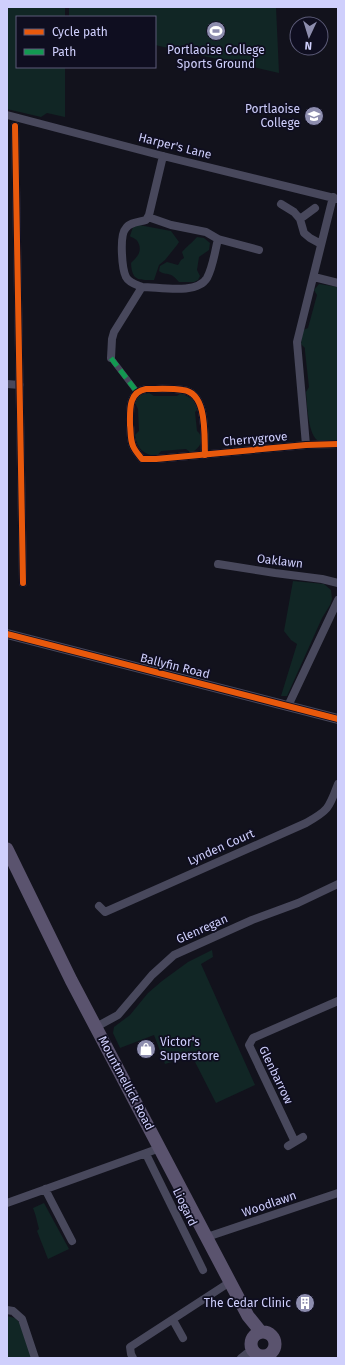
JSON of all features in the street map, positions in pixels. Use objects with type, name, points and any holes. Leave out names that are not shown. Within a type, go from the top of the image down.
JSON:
[{"type":"main road","name":"Mountmellick Road","points":[[7,849],[71,980],[257,1335]]},
{"type":"main road","points":[[269,1334],[274,1340],[274,1348],[264,1355],[251,1343],[257,1335],[269,1334]]},
{"type":"street","name":"Harper's Lane","points":[[7,115],[163,156],[335,198]]},
{"type":"street","points":[[15,126],[24,583]]},
{"type":"street","points":[[163,156],[148,217],[146,220],[131,224],[122,234],[122,256],[126,277],[130,282],[142,287],[188,289],[197,287],[203,284],[210,271],[218,239]]},
{"type":"street","points":[[306,445],[297,342],[321,244],[335,198]]},
{"type":"street","points":[[281,204],[294,212],[300,219],[304,232],[310,238],[321,244]]},
{"type":"street","points":[[300,219],[315,208]]},
{"type":"street","points":[[148,217],[171,225],[206,232],[218,239],[259,250]]},
{"type":"street","points":[[314,277],[338,283]]},
{"type":"street","points":[[137,392],[110,358],[114,332],[142,287]]},
{"type":"street","points":[[7,384],[20,384]]},
{"type":"street","name":"Cherrygrove","points":[[205,455],[201,406],[191,393],[184,390],[175,389],[146,389],[137,392],[130,404],[131,439],[133,447],[142,459],[205,455],[306,445],[338,444]]},
{"type":"street","name":"Oaklawn","points":[[218,564],[268,572],[322,578],[338,583]]},
{"type":"street","points":[[288,706],[338,600]]},
{"type":"street","name":"Ballyfin Road","points":[[7,634],[338,719]]},
{"type":"street","name":"Lynden Court","points":[[99,906],[105,912],[306,823],[321,815],[331,804],[338,784]]},
{"type":"street","name":"Glenregan","points":[[96,1027],[118,1014],[152,975],[174,955],[252,920],[298,903],[338,884]]},
{"type":"street","name":"Glenbarrow","points":[[303,1137],[291,1144],[249,1045],[253,1038],[338,1001]]},
{"type":"street","points":[[7,1203],[160,1148]]},
{"type":"street","name":"Liogard","points":[[146,1154],[203,1270]]},
{"type":"street","points":[[45,1189],[72,1241]]},
{"type":"street","name":"Woodlawn","points":[[207,1238],[338,1192]]},
{"type":"street","points":[[133,1358],[130,1347],[230,1282]]},
{"type":"street","points":[[7,1310],[13,1311],[22,1319],[35,1358]]},
{"type":"street","points":[[173,1320],[183,1338]]},
{"type":"street","points":[[241,1358],[246,1354],[264,1355]]},
{"type":"green space","points":[[7,7],[65,7],[65,16],[16,16],[16,68],[65,68],[65,117],[47,113],[41,117],[7,109]]},
{"type":"green space","name":"Portlaoise College Sports Ground","points":[[69,7],[276,7],[279,73],[156,45],[156,16],[69,16]]},
{"type":"green space","points":[[139,225],[171,231],[179,242],[165,260],[159,265],[154,280],[137,278],[133,273],[131,263],[138,255],[140,247],[138,242],[130,236],[133,227]]},
{"type":"green space","points":[[197,237],[204,238],[210,243],[209,250],[199,257],[197,270],[200,276],[198,280],[194,282],[179,282],[173,276],[159,271],[160,266],[167,262],[178,265],[184,258],[182,252]]},
{"type":"green space","points":[[319,284],[338,287],[338,442],[323,442],[315,438],[310,427],[308,411],[306,392],[309,387],[305,348],[301,344],[303,330],[308,328],[317,295],[314,290]]},
{"type":"green space","points":[[149,393],[154,396],[177,396],[181,393],[194,400],[198,409],[195,412],[197,431],[201,437],[201,443],[194,451],[191,453],[186,449],[161,451],[157,456],[145,453],[139,448],[135,435],[139,431],[138,409],[135,403],[140,396]]},
{"type":"green space","points":[[293,581],[324,584],[331,590],[332,599],[287,696],[281,696],[297,644],[291,640],[284,631]]},
{"type":"green space","points":[[212,950],[213,957],[201,964],[255,1085],[216,1103],[192,1056],[165,1064],[154,1035],[120,1048],[113,1033],[114,1027],[130,1015],[148,993],[162,981],[188,962]]},
{"type":"green space","points":[[44,1203],[69,1249],[48,1259],[37,1231],[39,1229],[33,1208]]},
{"type":"green space","points":[[7,1316],[15,1318],[19,1322],[32,1358],[7,1358]]},
{"type":"marked path","points":[[111,358],[137,392]]},
{"type":"cycle path","points":[[15,126],[23,583]]},
{"type":"cycle path","points":[[205,455],[205,447],[205,437],[201,407],[197,399],[191,393],[178,389],[146,389],[136,394],[130,408],[131,436],[134,448],[142,459],[156,459],[306,445],[338,444]]},
{"type":"cycle path","points":[[7,634],[338,719]]},
{"type":"place","name":"Portlaoise College Sports Ground","points":[[216,31]]},
{"type":"place","name":"Portlaoise College","points":[[314,116]]},
{"type":"place","name":"Victor's Superstore","points":[[146,1049]]},
{"type":"place","name":"The Cedar Clinic","points":[[305,1303]]}]
